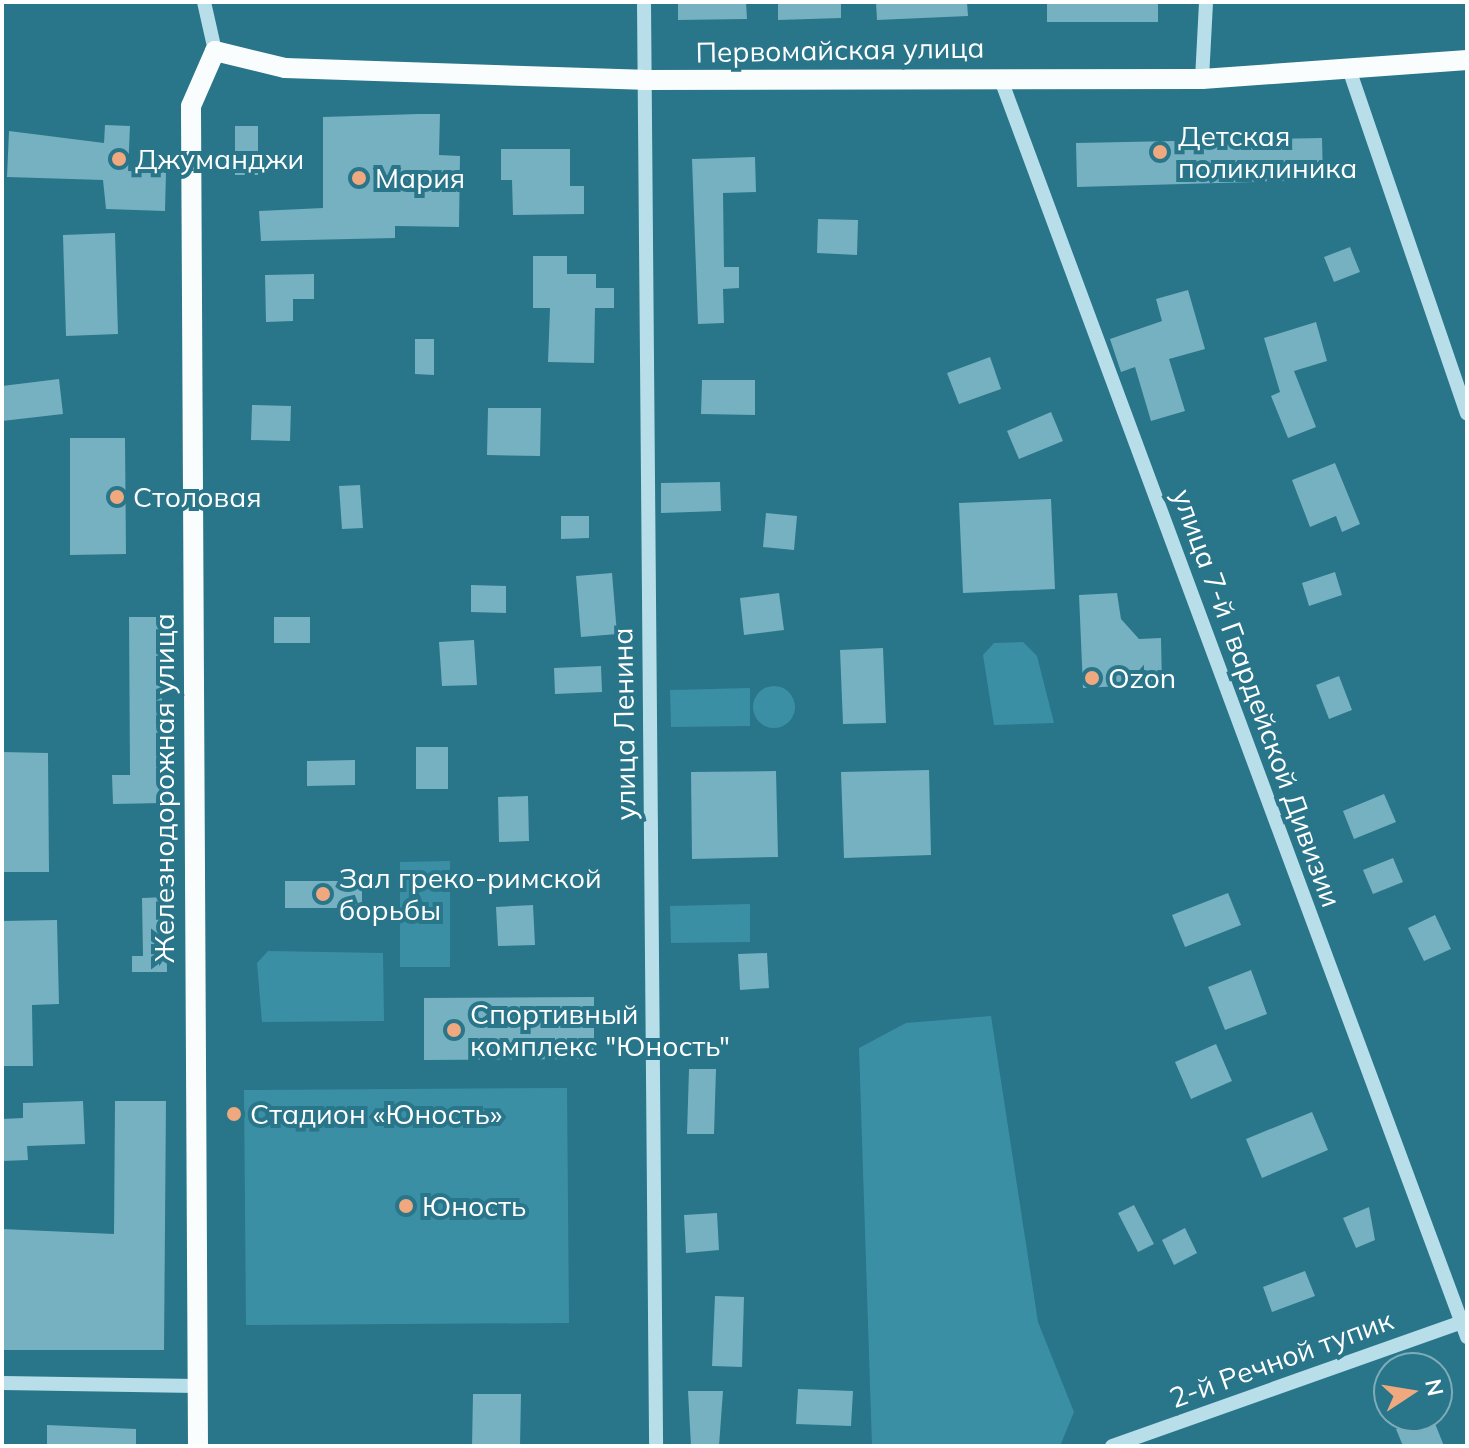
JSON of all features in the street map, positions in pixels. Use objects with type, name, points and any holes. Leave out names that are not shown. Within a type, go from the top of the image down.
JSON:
[{"type":"main road","name":"Первомайская улица","points":[[215,51],[285,68],[642,80],[1202,79],[1467,60]]},
{"type":"main road","name":"Железнодорожная улица","points":[[198,1446],[191,106],[215,51]]},
{"type":"street","points":[[204,2],[215,51]]},
{"type":"street","name":"улица Ленина","points":[[644,2],[642,80],[656,1446]]},
{"type":"street","points":[[1202,79],[1206,2]]},
{"type":"street","points":[[1349,69],[1467,413]]},
{"type":"street","name":"улица 7-й Гвардейской Дивизии","points":[[1000,77],[1464,1321],[1467,1337]]},
{"type":"street","name":"2-й Речной тупик","points":[[1112,1446],[1464,1321]]},
{"type":"street","points":[[2,1383],[197,1386]]},
{"type":"shaded area","points":[[1023,642],[1037,656],[1054,723],[994,725],[983,655],[994,643]]},
{"type":"shaded area","points":[[774,686],[789,692],[795,707],[789,722],[774,728],[759,722],[753,707],[759,692]]},
{"type":"shaded area","points":[[750,688],[750,726],[671,727],[670,690]]},
{"type":"shaded area","points":[[450,861],[450,967],[400,967],[400,862]]},
{"type":"shaded area","points":[[750,904],[750,942],[671,943],[670,906]]},
{"type":"shaded area","points":[[268,951],[383,953],[384,1021],[262,1022],[257,963]]},
{"type":"shaded area","points":[[991,1016],[1038,1322],[1074,1412],[1060,1446],[872,1446],[859,1048],[906,1023]]},
{"type":"shaded area","name":"Юность","points":[[567,1088],[569,1323],[246,1325],[244,1090]]},
{"type":"building","points":[[678,2],[746,2],[747,19],[678,20]]},
{"type":"building","points":[[778,2],[841,2],[841,18],[778,20]]},
{"type":"building","points":[[876,2],[967,2],[968,16],[877,20]]},
{"type":"building","points":[[1047,2],[1158,2],[1158,22],[1047,22]]},
{"type":"building","points":[[440,114],[439,155],[460,156],[459,227],[395,226],[395,238],[261,241],[259,211],[323,208],[323,117]]},
{"type":"building","points":[[105,125],[130,126],[128,171],[166,172],[165,211],[106,209],[103,180],[7,177],[9,131],[104,143]]},
{"type":"building","points":[[235,126],[258,126],[258,175],[235,175]]},
{"type":"building","points":[[1322,138],[1323,180],[1077,187],[1076,143]]},
{"type":"building","points":[[501,149],[570,149],[570,186],[584,186],[584,214],[513,215],[512,180],[501,180]]},
{"type":"building","points":[[755,157],[756,192],[723,193],[724,267],[739,267],[739,288],[723,289],[724,323],[698,324],[692,159]]},
{"type":"building","points":[[818,219],[858,220],[857,255],[817,253]]},
{"type":"building","points":[[115,233],[118,334],[66,336],[63,235]]},
{"type":"building","points":[[1350,247],[1360,272],[1334,282],[1324,257]]},
{"type":"building","points":[[533,256],[567,256],[567,274],[596,274],[596,288],[614,288],[614,308],[595,308],[594,363],[548,362],[550,308],[533,308]]},
{"type":"building","points":[[314,274],[314,299],[293,299],[293,321],[266,322],[265,275]]},
{"type":"building","points":[[1188,290],[1205,349],[1169,359],[1185,411],[1151,421],[1135,367],[1121,372],[1110,339],[1162,321],[1156,299]]},
{"type":"building","points":[[1316,322],[1327,361],[1294,371],[1316,427],[1288,438],[1271,396],[1280,392],[1264,338]]},
{"type":"building","points":[[415,339],[434,339],[434,375],[415,374]]},
{"type":"building","points":[[990,357],[1001,389],[959,404],[947,373]]},
{"type":"building","points":[[59,379],[63,414],[2,421],[2,386]]},
{"type":"building","points":[[702,380],[755,380],[755,415],[701,414]]},
{"type":"building","points":[[252,405],[291,406],[290,441],[251,440]]},
{"type":"building","points":[[488,408],[541,408],[540,456],[487,455]]},
{"type":"building","points":[[1051,412],[1063,441],[1019,459],[1007,431]]},
{"type":"building","points":[[70,438],[125,438],[126,554],[70,555]]},
{"type":"building","points":[[1335,463],[1360,524],[1342,532],[1336,516],[1310,527],[1292,480]]},
{"type":"building","points":[[720,482],[721,511],[661,513],[661,483]]},
{"type":"building","points":[[360,485],[363,528],[342,529],[339,486]]},
{"type":"building","points":[[1051,499],[1055,589],[963,593],[959,503]]},
{"type":"building","points":[[766,513],[797,516],[794,550],[763,547]]},
{"type":"building","points":[[561,516],[589,516],[589,538],[561,539]]},
{"type":"building","points":[[1335,572],[1342,595],[1309,606],[1302,583]]},
{"type":"building","points":[[612,573],[617,634],[581,637],[576,576]]},
{"type":"building","points":[[471,585],[506,586],[506,613],[471,612]]},
{"type":"building","points":[[779,593],[784,630],[744,635],[740,598]]},
{"type":"building","points":[[1117,593],[1121,619],[1139,639],[1161,638],[1162,684],[1083,688],[1079,595]]},
{"type":"building","points":[[129,617],[161,617],[163,803],[113,804],[112,775],[130,775]]},
{"type":"building","points":[[274,617],[310,617],[310,643],[274,643]]},
{"type":"building","points":[[474,640],[477,685],[442,686],[439,642]]},
{"type":"building","points":[[883,648],[886,723],[843,724],[840,650]]},
{"type":"building","points":[[601,666],[602,692],[555,694],[554,668]]},
{"type":"building","points":[[1339,676],[1352,710],[1329,719],[1316,685]]},
{"type":"building","points":[[416,747],[448,747],[448,789],[416,789]]},
{"type":"building","points":[[2,752],[48,753],[49,872],[2,872]]},
{"type":"building","points":[[355,760],[355,785],[307,786],[307,761]]},
{"type":"building","points":[[929,770],[931,855],[844,858],[841,772]]},
{"type":"building","points":[[776,771],[778,857],[692,859],[691,772]]},
{"type":"building","points":[[1384,794],[1396,822],[1354,839],[1343,811]]},
{"type":"building","points":[[528,796],[529,841],[499,842],[498,797]]},
{"type":"building","points":[[1393,858],[1403,882],[1373,894],[1363,870]]},
{"type":"building","name":"Зал греко-римской борьбы","points":[[285,881],[362,881],[362,908],[285,908]]},
{"type":"building","points":[[1228,893],[1241,925],[1185,947],[1172,915]]},
{"type":"building","points":[[166,897],[167,972],[132,972],[132,956],[143,956],[142,898]]},
{"type":"building","points":[[533,905],[535,945],[498,946],[496,907]]},
{"type":"building","points":[[1435,915],[1451,949],[1424,961],[1408,928]]},
{"type":"building","points":[[57,920],[59,1004],[32,1005],[33,1066],[2,1066],[2,921]]},
{"type":"building","points":[[767,953],[769,988],[740,990],[738,954]]},
{"type":"building","points":[[1251,970],[1267,1014],[1225,1030],[1208,987]]},
{"type":"building","points":[[594,997],[594,1059],[424,1060],[424,998]]},
{"type":"building","points":[[1216,1044],[1232,1081],[1191,1099],[1175,1062]]},
{"type":"building","points":[[689,1069],[716,1069],[714,1134],[687,1134]]},
{"type":"building","points":[[83,1101],[85,1144],[27,1146],[28,1160],[2,1161],[2,1119],[23,1118],[23,1103]]},
{"type":"building","points":[[115,1101],[166,1101],[164,1350],[2,1350],[2,1229],[114,1234]]},
{"type":"building","points":[[1312,1112],[1328,1150],[1262,1178],[1246,1139]]},
{"type":"building","points":[[1134,1205],[1154,1244],[1138,1252],[1118,1213]]},
{"type":"building","points":[[1369,1207],[1375,1240],[1356,1248],[1343,1218]]},
{"type":"building","points":[[717,1213],[719,1250],[686,1253],[684,1215]]},
{"type":"building","points":[[1185,1228],[1197,1253],[1174,1265],[1162,1240]]},
{"type":"building","points":[[1305,1271],[1315,1296],[1272,1312],[1263,1287]]},
{"type":"building","points":[[715,1296],[744,1297],[742,1367],[712,1366]]},
{"type":"building","points":[[798,1389],[853,1391],[851,1426],[796,1424]]},
{"type":"building","points":[[688,1391],[723,1391],[719,1446],[691,1446]]},
{"type":"building","points":[[473,1394],[521,1394],[520,1446],[472,1446]]},
{"type":"building","points":[[47,1425],[136,1429],[136,1446],[47,1446]]},
{"type":"building","points":[[1397,1432],[1438,1432],[1444,1446],[1403,1446]]},
{"type":"place","name":"Детская поликлиника","points":[[1160,152]]},
{"type":"place","name":"Джуманджи","points":[[119,159]]},
{"type":"place","name":"Мария","points":[[359,178]]},
{"type":"place","name":"Столовая","points":[[117,497]]},
{"type":"place","name":"Ozon","points":[[1092,678]]},
{"type":"place","name":"Зал греко-римской борьбы","points":[[323,894]]},
{"type":"place","name":"Спортивный комплекс \"Юность\"","points":[[454,1030]]},
{"type":"place","name":"Стадион «Юность»","points":[[234,1114]]},
{"type":"place","name":"Юность","points":[[406,1206]]}]
